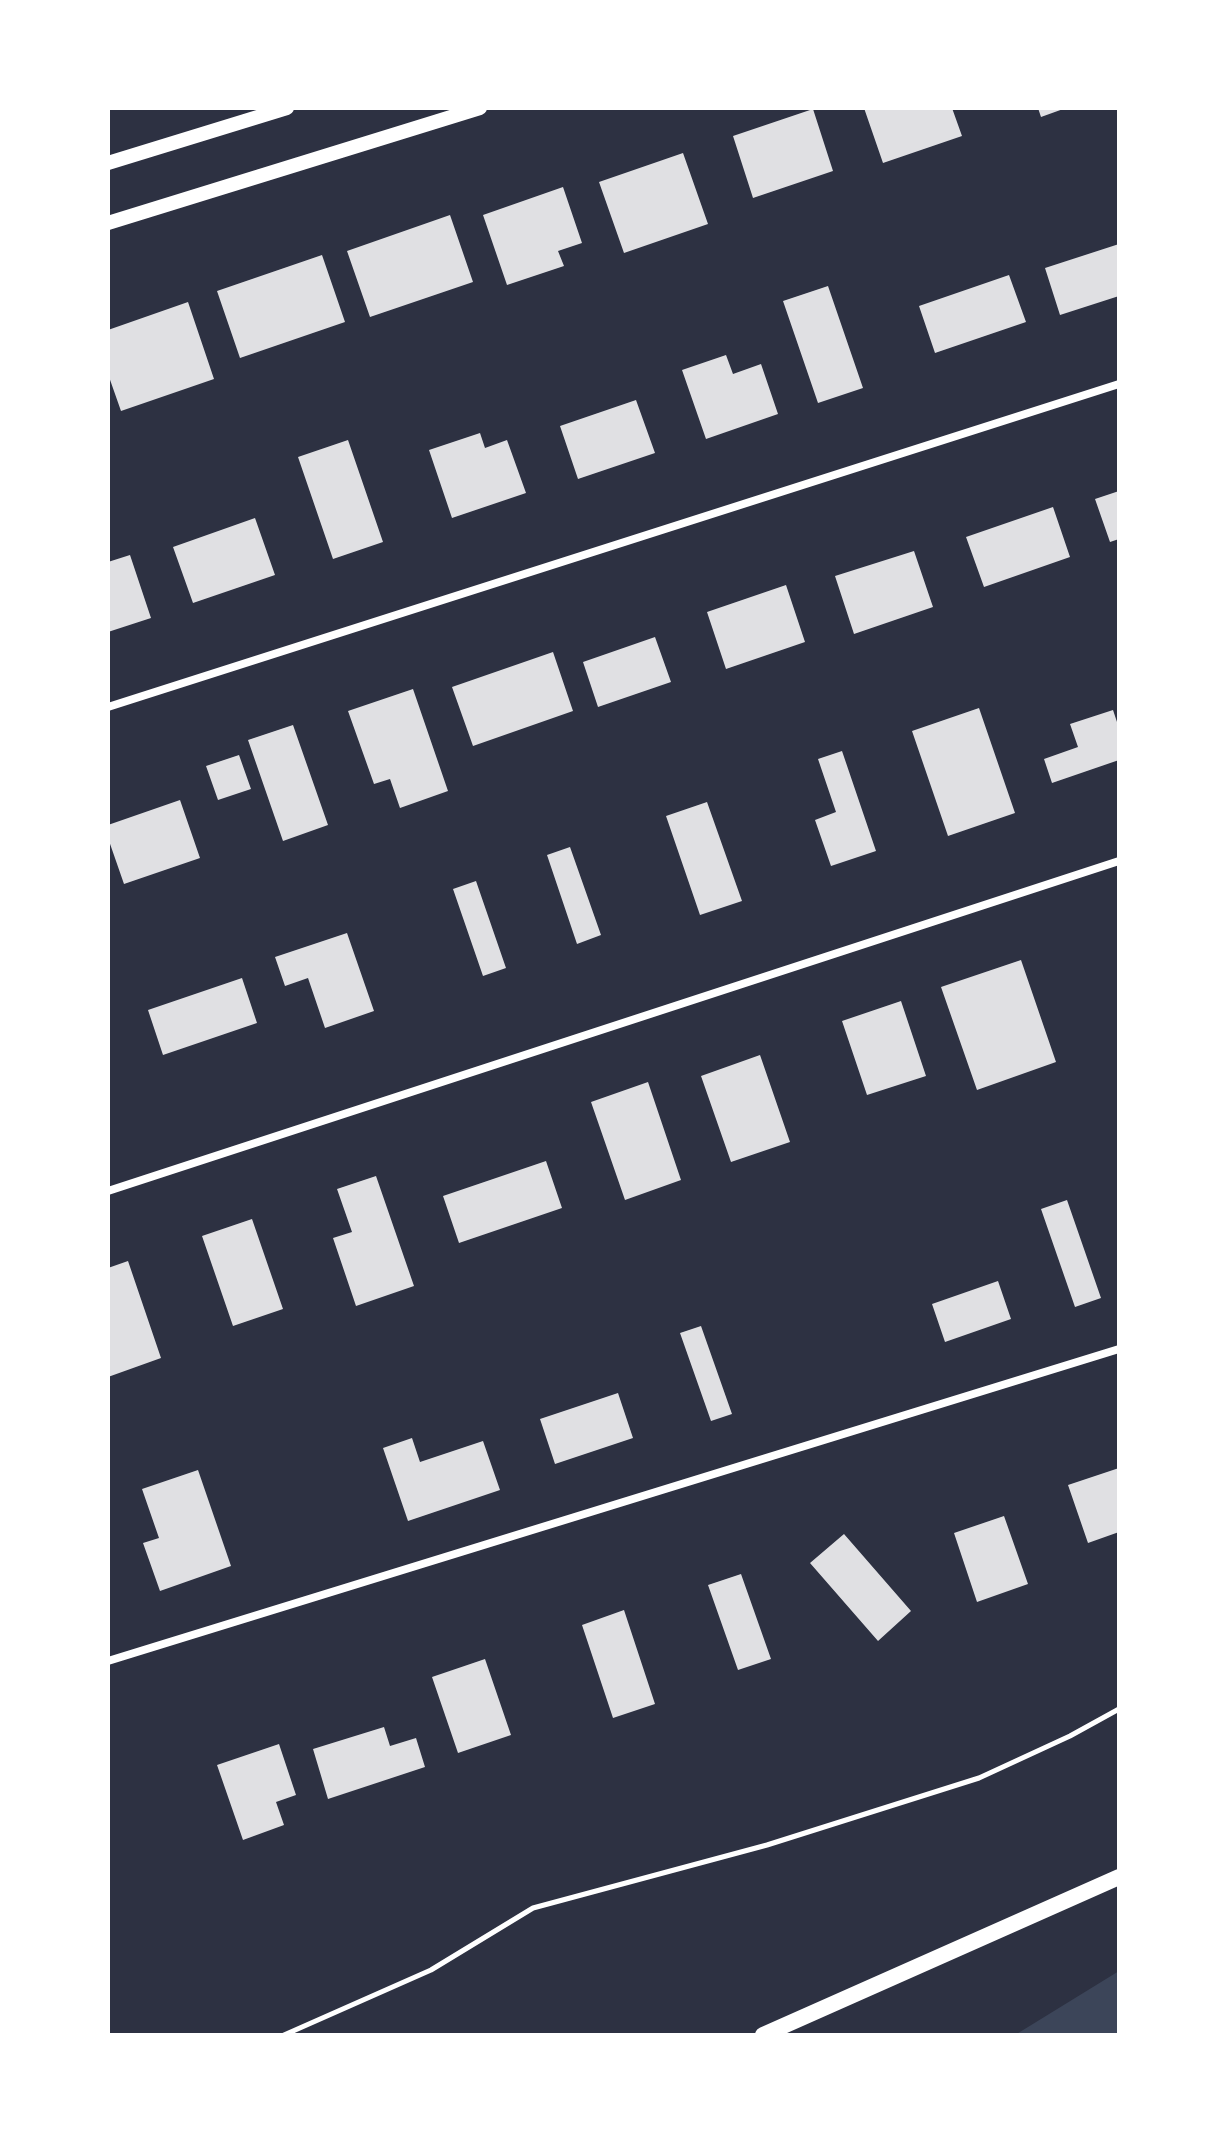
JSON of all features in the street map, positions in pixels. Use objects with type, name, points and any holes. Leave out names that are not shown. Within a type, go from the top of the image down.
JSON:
[{"type":"main road","points":[[763,2035],[1119,1877]]},
{"type":"street","points":[[108,163],[287,108]]},
{"type":"street","points":[[108,223],[480,108]]},
{"type":"street","points":[[108,707],[1119,384]]},
{"type":"street","points":[[108,1191],[1119,861]]},
{"type":"street","points":[[108,1661],[1119,1349]]},
{"type":"path","points":[[284,2035],[431,1970],[533,1908],[767,1845],[979,1778],[1070,1736],[1119,1709]]},
{"type":"shaded area","points":[[1119,1971],[1119,2035],[1015,2035]]},
{"type":"building","points":[[864,108],[952,108],[962,136],[883,163]]},
{"type":"building","points":[[1038,108],[1066,108],[1041,117]]},
{"type":"building","points":[[813,109],[833,171],[753,198],[733,136]]},
{"type":"building","points":[[683,153],[708,224],[624,253],[599,182]]},
{"type":"building","points":[[563,187],[582,243],[558,251],[564,266],[507,285],[483,215]]},
{"type":"building","points":[[450,215],[473,282],[370,317],[347,251]]},
{"type":"building","points":[[1119,244],[1119,296],[1060,315],[1045,268]]},
{"type":"building","points":[[322,255],[345,322],[240,358],[217,291]]},
{"type":"building","points":[[1009,275],[1026,322],[935,353],[919,306]]},
{"type":"building","points":[[828,286],[863,388],[818,403],[783,301]]},
{"type":"building","points":[[188,302],[214,379],[121,411],[108,374],[108,330]]},
{"type":"building","points":[[726,355],[733,374],[761,364],[778,414],[706,439],[682,370]]},
{"type":"building","points":[[636,400],[655,453],[578,479],[560,426]]},
{"type":"building","points":[[480,433],[485,448],[507,440],[526,493],[452,518],[429,450]]},
{"type":"building","points":[[348,440],[383,542],[333,559],[298,457]]},
{"type":"building","points":[[1119,491],[1119,539],[1110,542],[1095,499]]},
{"type":"building","points":[[1053,507],[1070,557],[984,587],[966,537]]},
{"type":"building","points":[[255,518],[275,575],[193,603],[173,547]]},
{"type":"building","points":[[914,551],[933,607],[854,634],[835,576]]},
{"type":"building","points":[[130,555],[151,618],[108,632],[108,562]]},
{"type":"building","points":[[786,585],[805,642],[726,669],[707,612]]},
{"type":"building","points":[[655,637],[671,682],[598,707],[583,662]]},
{"type":"building","points":[[553,652],[573,711],[473,746],[452,687]]},
{"type":"building","points":[[413,689],[448,791],[400,808],[390,779],[374,784],[348,711]]},
{"type":"building","points":[[979,708],[1015,813],[948,836],[912,731]]},
{"type":"building","points":[[1113,710],[1119,728],[1119,760],[1052,783],[1044,759],[1078,747],[1070,724]]},
{"type":"building","points":[[293,725],[328,825],[283,841],[248,740]]},
{"type":"building","points":[[842,751],[876,851],[831,866],[815,820],[836,812],[818,759]]},
{"type":"building","points":[[239,755],[251,789],[218,800],[206,766]]},
{"type":"building","points":[[180,800],[200,858],[124,884],[108,838],[108,825]]},
{"type":"building","points":[[707,802],[742,901],[700,915],[666,816]]},
{"type":"building","points":[[570,847],[601,935],[577,944],[547,855]]},
{"type":"building","points":[[476,881],[506,968],[483,976],[453,889]]},
{"type":"building","points":[[347,933],[374,1011],[325,1028],[308,978],[285,986],[275,957]]},
{"type":"building","points":[[1021,960],[1056,1062],[977,1090],[941,987]]},
{"type":"building","points":[[242,978],[257,1023],[163,1055],[148,1010]]},
{"type":"building","points":[[901,1001],[926,1076],[867,1095],[842,1021]]},
{"type":"building","points":[[760,1055],[790,1142],[731,1162],[701,1076]]},
{"type":"building","points":[[648,1082],[681,1180],[625,1200],[591,1102]]},
{"type":"building","points":[[546,1161],[562,1208],[459,1243],[443,1196]]},
{"type":"building","points":[[376,1176],[414,1286],[356,1306],[333,1238],[352,1232],[337,1189]]},
{"type":"building","points":[[1067,1200],[1101,1298],[1075,1307],[1041,1209]]},
{"type":"building","points":[[252,1219],[283,1309],[233,1326],[202,1236]]},
{"type":"building","points":[[128,1261],[161,1358],[108,1377],[108,1268]]},
{"type":"building","points":[[998,1281],[1011,1319],[945,1342],[932,1304]]},
{"type":"building","points":[[701,1326],[732,1414],[711,1421],[680,1333]]},
{"type":"building","points":[[618,1393],[633,1438],[555,1464],[540,1419]]},
{"type":"building","points":[[412,1438],[420,1462],[483,1441],[500,1490],[408,1521],[383,1448]]},
{"type":"building","points":[[1119,1468],[1119,1532],[1088,1543],[1068,1485]]},
{"type":"building","points":[[198,1470],[231,1566],[160,1591],[143,1543],[159,1538],[142,1489]]},
{"type":"building","points":[[1004,1516],[1028,1584],[977,1602],[954,1533]]},
{"type":"building","points":[[844,1534],[911,1611],[878,1641],[810,1563]]},
{"type":"building","points":[[741,1574],[771,1659],[738,1670],[708,1585]]},
{"type":"building","points":[[624,1610],[655,1704],[613,1718],[582,1625]]},
{"type":"building","points":[[485,1659],[511,1735],[458,1753],[432,1677]]},
{"type":"building","points":[[384,1727],[390,1746],[416,1738],[425,1767],[328,1799],[313,1749]]},
{"type":"building","points":[[279,1744],[296,1795],[276,1802],[284,1825],[243,1840],[217,1765]]}]
